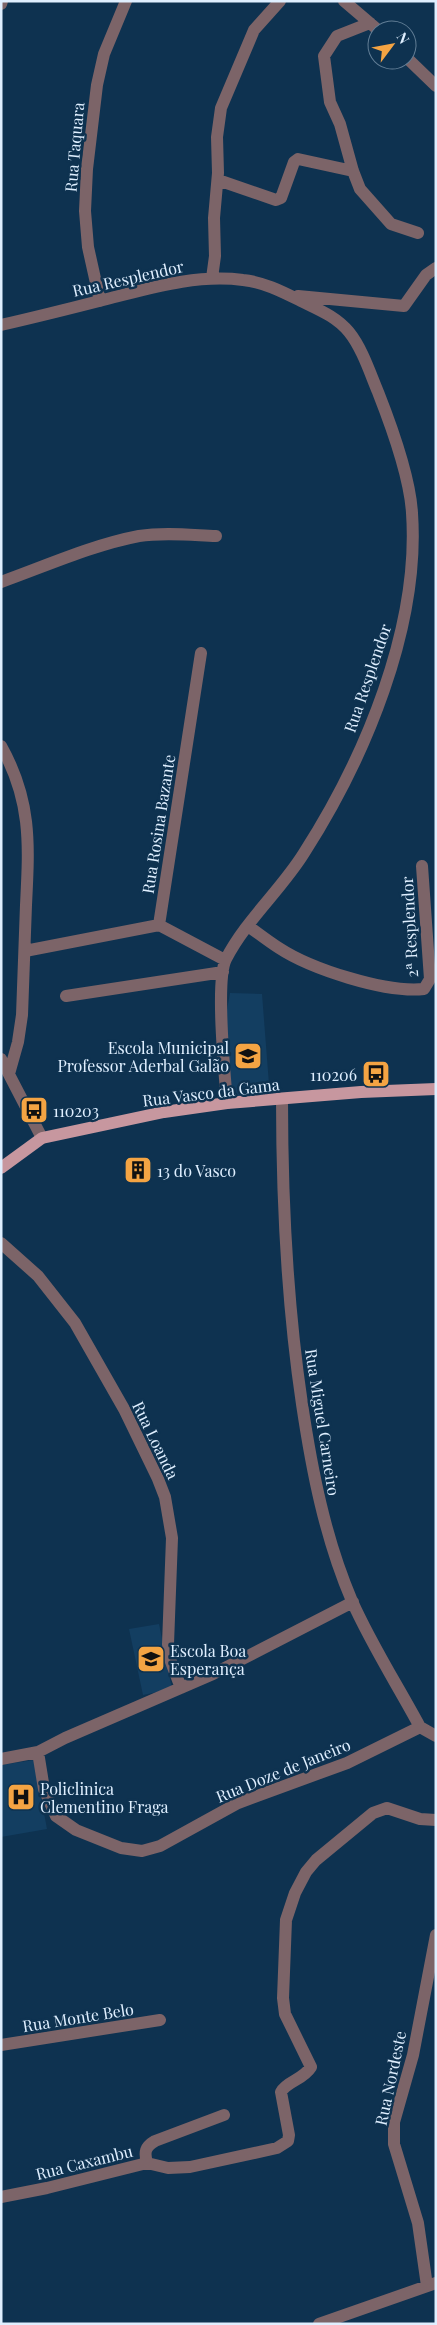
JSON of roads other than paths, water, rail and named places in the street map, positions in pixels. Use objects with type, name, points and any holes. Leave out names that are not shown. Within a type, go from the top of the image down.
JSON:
[{"type":"main road","name":"Rua Vasco da Gama","points":[[1,1168],[42,1138],[107,1122],[227,1103],[361,1092],[436,1090]]},
{"type":"street","name":"Rua Taquara","points":[[100,301],[88,247],[85,211],[87,169],[97,85],[104,54],[126,1]]},
{"type":"street","points":[[212,278],[215,256],[214,218],[218,180],[217,137],[221,108],[254,30],[280,1]]},
{"type":"street","points":[[347,2],[367,21]]},
{"type":"street","points":[[367,29],[337,36],[324,56],[330,102],[340,124],[352,171],[360,189],[390,224],[418,233]]},
{"type":"street","points":[[417,68],[436,86]]},
{"type":"street","points":[[218,180],[276,200],[281,198],[294,162],[298,159],[352,171]]},
{"type":"street","points":[[290,296],[404,306],[426,274],[436,268]]},
{"type":"street","name":"Rua Resplendor","points":[[1,325],[171,282],[212,278],[244,280],[271,286],[332,315],[350,333],[370,373],[385,410],[412,510],[413,553],[400,639],[362,743],[337,797],[303,855],[248,926],[224,966]]},
{"type":"street","points":[[1,582],[115,541],[168,534],[216,536]]},
{"type":"street","name":"Rua Rosina Bazante","points":[[159,925],[201,653]]},
{"type":"street","points":[[1,746],[18,784],[24,805],[29,837],[22,1015],[9,1074]]},
{"type":"street","name":"2ª Resplendor","points":[[248,926],[280,949],[301,960],[365,983],[417,990],[428,986],[430,980],[428,925],[422,866]]},
{"type":"street","points":[[25,951],[159,925],[224,966]]},
{"type":"street","points":[[66,996],[224,966]]},
{"type":"street","points":[[224,966],[222,1012],[227,1103]]},
{"type":"street","points":[[1,1059],[42,1138]]},
{"type":"street","name":"Rua Miguel Carneiro","points":[[282,1099],[284,1225],[296,1364],[317,1495],[353,1602],[420,1727]]},
{"type":"street","name":"Rua Loanda","points":[[1,1244],[13,1252],[38,1276],[74,1323],[124,1409],[158,1479],[165,1497],[172,1538],[168,1644],[170,1659],[181,1688]]},
{"type":"street","points":[[1,1759],[38,1752],[64,1738],[181,1688],[353,1602]]},
{"type":"street","points":[[420,1727],[436,1736]]},
{"type":"street","name":"Rua Doze de Janeiro","points":[[38,1752],[44,1789],[56,1816],[76,1830],[121,1848],[142,1852],[160,1846],[238,1803],[348,1762],[420,1727]]},
{"type":"street","name":"Rua Caxambu","points":[[1,2197],[47,2188],[147,2163],[168,2168],[190,2167],[277,2148],[288,2141],[281,2092],[285,2086],[305,2076],[312,2067],[285,2014],[286,1920],[295,1893],[306,1872],[316,1860],[373,1812],[386,1808],[420,1819],[436,1820]]},
{"type":"street","name":"Rua Nordeste","points":[[432,2284],[418,2223],[394,2144],[394,2122],[413,2054],[436,1935]]},
{"type":"street","name":"Rua Monte Belo","points":[[1,2045],[160,2020]]},
{"type":"street","points":[[147,2163],[145,2151],[147,2146],[155,2141],[224,2116]]},
{"type":"street","points":[[319,2324],[432,2284]]},
{"type":"place","name":"Escola Municipal Professor Aderbal Galão","points":[[248,1056]]},
{"type":"place","name":"110206","points":[[376,1074]]},
{"type":"place","name":"110203","points":[[34,1110]]},
{"type":"place","name":"13 do Vasco","points":[[138,1170]]},
{"type":"place","name":"Escola Boa Esperança","points":[[151,1659]]},
{"type":"place","name":"Policlinica Clementino Fraga","points":[[21,1797]]}]
